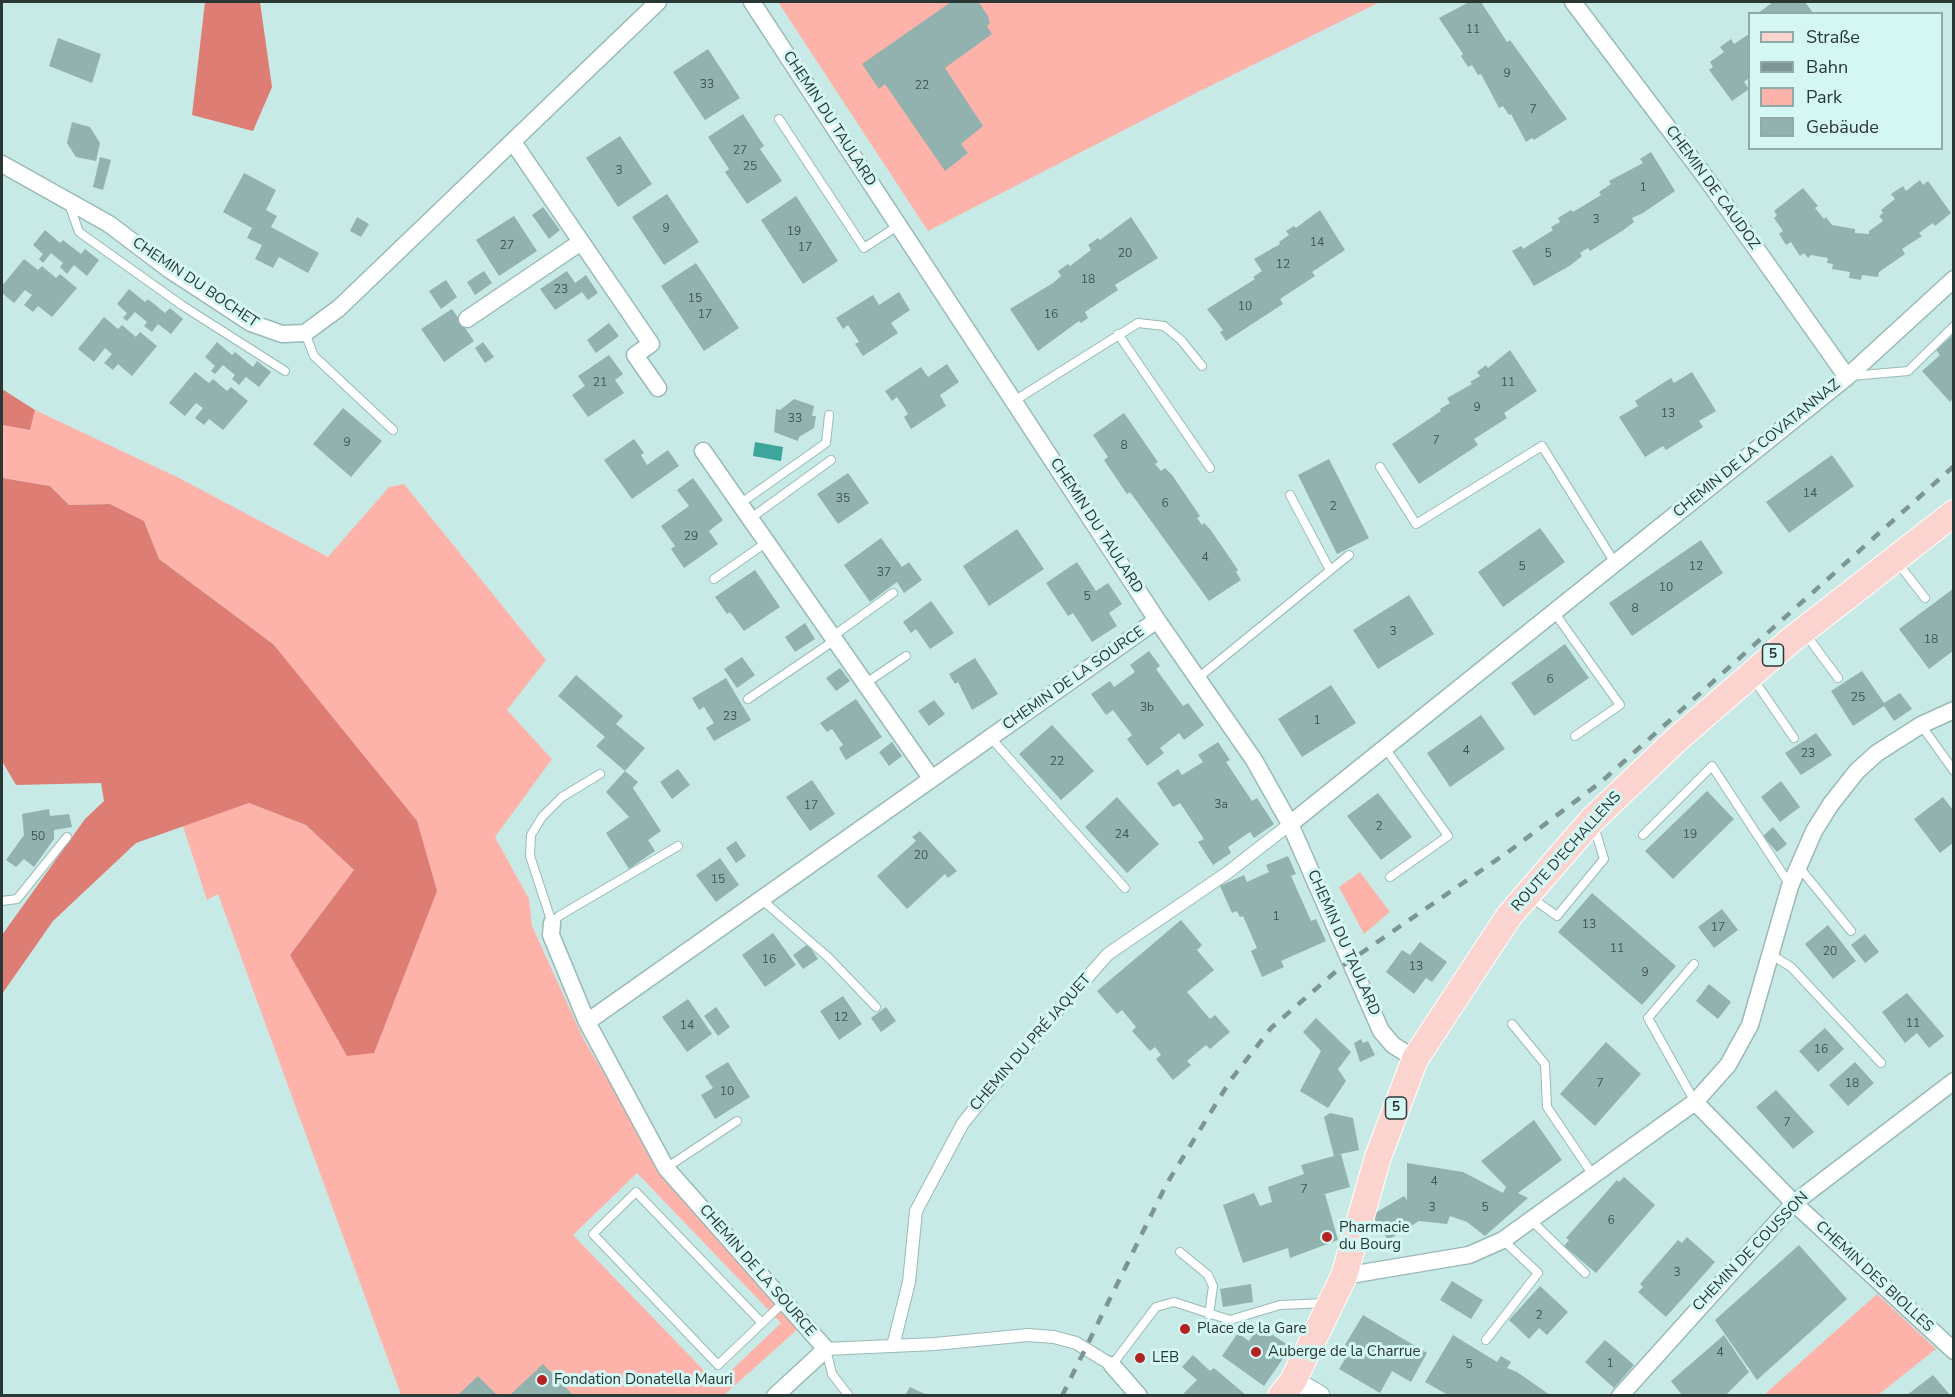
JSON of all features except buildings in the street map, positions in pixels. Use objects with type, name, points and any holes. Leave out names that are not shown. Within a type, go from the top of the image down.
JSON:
[{"type":"main road","name":"ROUTE D'ECHALLENS","points":[[1287,1388],[1344,1276],[1378,1157],[1415,1059],[1509,916],[1592,820],[1751,674],[1894,559],[1953,515]]},
{"type":"street","points":[[305,333],[339,308],[658,2]]},
{"type":"street","name":"CHEMIN DU TAULARD","points":[[752,2],[1157,620],[1254,760],[1290,824],[1381,1031],[1393,1045],[1415,1059]]},
{"type":"street","name":"CHEMIN DE CAUDOZ","points":[[1573,2],[1706,178],[1847,377]]},
{"type":"street","points":[[513,141],[651,344],[635,354],[658,388]]},
{"type":"street","name":"CHEMIN DU BOCHET","points":[[2,164],[109,224],[170,270],[251,322],[282,334],[305,333]]},
{"type":"street","points":[[467,319],[581,242]]},
{"type":"street","name":"CHEMIN DE LA COVATANNAZ","points":[[1290,824],[1847,377],[1953,279]]},
{"type":"street","points":[[704,452],[931,778]]},
{"type":"street","name":"CHEMIN DE LA SOURCE","points":[[587,1022],[1157,620]]},
{"type":"street","points":[[1344,1276],[1469,1255],[1503,1240],[1695,1102],[1728,1065],[1750,1025],[1769,954],[1791,886],[1814,831],[1857,771],[1877,753],[1921,725],[1953,710]]},
{"type":"street","name":"CHEMIN DU PRÉ JAQUET","points":[[893,1346],[909,1282],[916,1211],[963,1123],[1028,1044],[1108,954],[1227,873],[1290,824]]},
{"type":"street","name":"CHEMIN DE LA SOURCE","points":[[552,923],[551,935],[587,1022],[666,1168],[825,1348],[935,1344],[1014,1334],[1054,1337],[1076,1343],[1112,1365]]},
{"type":"street","name":"CHEMIN DE COUSSON","points":[[1620,1395],[1794,1203],[1953,1081]]},
{"type":"street","name":"CHEMIN DES BIOLLES","points":[[1695,1102],[1794,1203],[1953,1351]]},
{"type":"street","points":[[775,1395],[825,1348]]},
{"type":"street","points":[[1112,1365],[1139,1395]]},
{"type":"street","points":[[1287,1388],[1319,1395]]},
{"type":"lane","points":[[779,119],[864,248],[899,225]]},
{"type":"lane","points":[[67,201],[80,232],[183,306],[285,370]]},
{"type":"lane","points":[[1014,401],[1138,323],[1164,326],[1181,340],[1202,366]]},
{"type":"lane","points":[[1847,377],[1908,371],[1953,326]]},
{"type":"lane","points":[[305,333],[314,356],[393,430]]},
{"type":"lane","points":[[1118,334],[1210,468]]},
{"type":"lane","points":[[741,503],[826,443],[829,415]]},
{"type":"lane","points":[[1380,467],[1416,524],[1542,446],[1615,563]]},
{"type":"lane","points":[[751,518],[831,460]]},
{"type":"lane","points":[[1290,495],[1330,570]]},
{"type":"lane","points":[[714,579],[767,542]]},
{"type":"lane","points":[[1198,678],[1349,555]]},
{"type":"lane","points":[[1894,559],[1925,598]]},
{"type":"lane","points":[[748,699],[893,593]]},
{"type":"lane","points":[[1554,612],[1620,705],[1575,736]]},
{"type":"lane","points":[[1803,631],[1838,678]]},
{"type":"lane","points":[[866,683],[906,656]]},
{"type":"lane","points":[[1751,674],[1794,738]]},
{"type":"lane","points":[[1921,725],[1953,771]]},
{"type":"lane","name":"CHEMIN DE LA SOURCE","points":[[990,737],[1125,888]]},
{"type":"lane","points":[[1385,748],[1448,836],[1390,877]]},
{"type":"lane","points":[[1643,835],[1712,766],[1791,886]]},
{"type":"lane","name":"CHEMIN DE LA SOURCE","points":[[552,923],[530,856],[531,836],[542,817],[562,797],[600,774]]},
{"type":"lane","points":[[1527,894],[1557,916],[1604,860],[1592,820]]},
{"type":"lane","points":[[2,901],[16,899],[67,837]]},
{"type":"lane","points":[[552,923],[559,916],[678,846]]},
{"type":"lane","points":[[1798,866],[1851,931]]},
{"type":"lane","points":[[761,899],[829,958],[876,1006]]},
{"type":"lane","points":[[1769,954],[1791,967],[1881,1063]]},
{"type":"lane","points":[[1694,964],[1648,1018],[1695,1102]]},
{"type":"lane","points":[[1512,1024],[1545,1064],[1547,1107],[1593,1175]]},
{"type":"lane","points":[[666,1168],[738,1121]]},
{"type":"lane","points":[[762,1323],[636,1192],[592,1234],[718,1365],[762,1323],[784,1302]]},
{"type":"lane","points":[[1531,1220],[1585,1273]]},
{"type":"lane","points":[[1486,1340],[1538,1273],[1503,1240]]},
{"type":"lane","points":[[1180,1252],[1208,1275],[1213,1286],[1209,1315]]},
{"type":"lane","points":[[1112,1365],[1156,1307],[1174,1302],[1230,1320],[1280,1305],[1331,1302]]},
{"type":"lane","points":[[825,1348],[832,1374],[849,1395]]},
{"type":"green space","points":[[778,2],[1380,2],[1194,94],[928,231]]},
{"type":"green space","points":[[35,410],[179,478],[328,557],[389,487],[404,484],[546,660],[507,710],[552,759],[495,837],[529,899],[532,926],[584,1040],[674,1190],[808,1320],[724,1395],[401,1395],[218,894],[207,900],[183,826],[249,803],[306,825],[354,870],[290,955],[437,891],[273,644],[159,559],[144,521],[110,504],[69,505],[50,486],[2,478],[2,425],[30,430]],"holes":[[[637,1173],[781,1323],[717,1384],[573,1235]]]},
{"type":"green space","points":[[1360,872],[1390,912],[1364,934],[1339,887]]},
{"type":"green space","points":[[1877,1294],[1936,1349],[1878,1395],[1767,1395],[1766,1393]]},
{"type":"shaded area","points":[[205,2],[260,2],[272,87],[253,131],[192,115]]},
{"type":"shaded area","points":[[2,389],[35,410],[30,430],[2,425]]},
{"type":"shaded area","points":[[2,478],[50,486],[69,505],[110,504],[144,521],[159,559],[273,644],[417,821],[437,891],[374,1053],[347,1056],[290,955],[354,870],[306,825],[249,803],[136,843],[53,921],[2,994],[2,935],[85,819],[104,801],[101,783],[16,785],[2,761]]},
{"type":"water","points":[[755,442],[783,447],[781,461],[753,456]]},
{"type":"railway","points":[[1062,1396],[1166,1185],[1230,1081],[1271,1028],[1341,967],[1508,852],[1601,782],[1954,466]]},
{"type":"place","name":"Pharmacie du Bourg","points":[[1327,1237]]},
{"type":"place","name":"Place de la Gare","points":[[1185,1329]]},
{"type":"place","name":"Auberge de la Charrue","points":[[1256,1352]]},
{"type":"place","name":"LEB","points":[[1140,1358]]},
{"type":"place","name":"Fondation Donatella Mauri","points":[[542,1380]]}]
